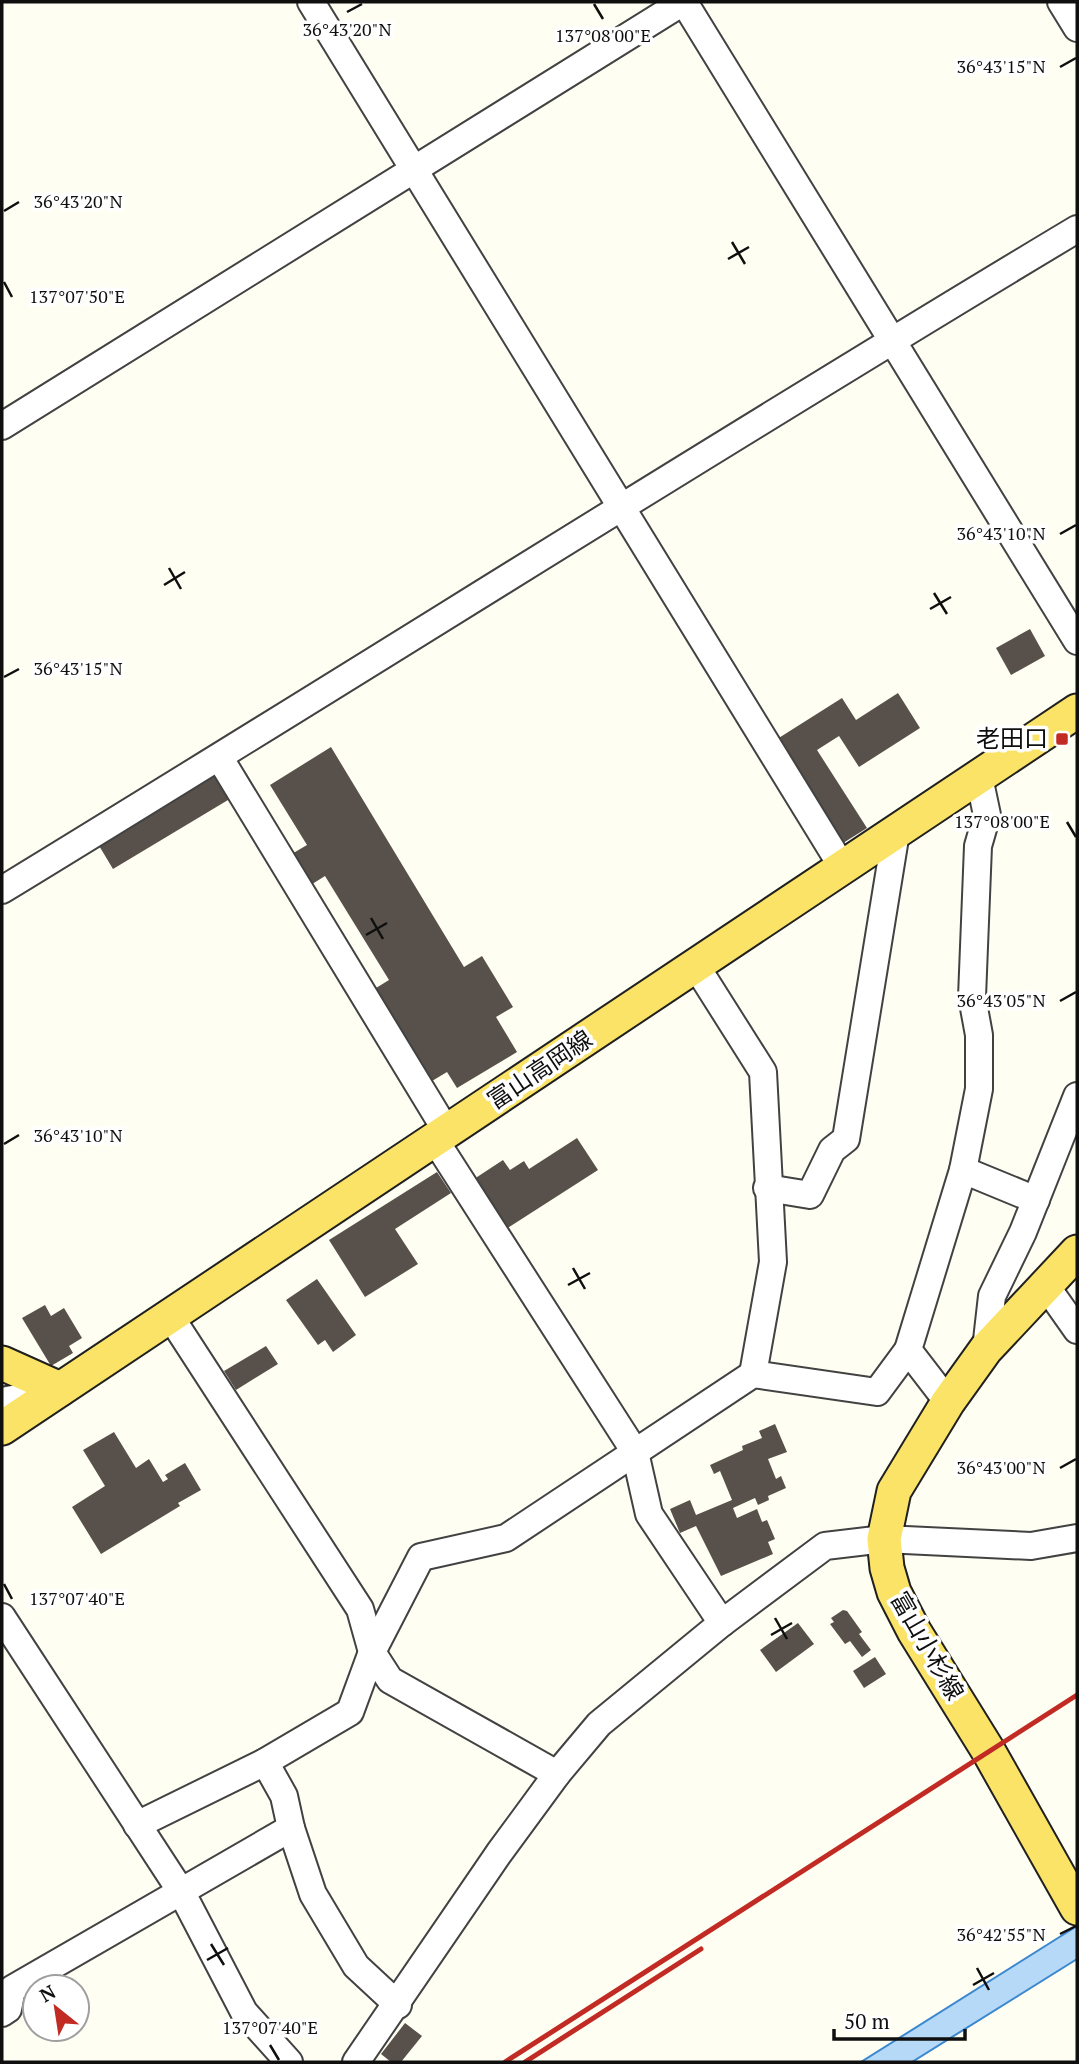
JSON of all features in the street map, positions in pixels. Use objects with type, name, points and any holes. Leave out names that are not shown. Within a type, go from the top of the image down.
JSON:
[{"type":"main road","name":"富山高岡線","points":[[2,1428],[1077,711]]},
{"type":"main road","name":"富山小杉線","points":[[1077,1252],[1061,1293],[986,1349],[948,1402],[894,1491],[884,1539],[887,1568],[894,1592],[914,1631],[989,1752],[1077,1908]]},
{"type":"main road","points":[[2,1363],[61,1389]]},
{"type":"street","points":[[311,2],[844,868]]},
{"type":"street","points":[[2,426],[684,2],[1077,641]]},
{"type":"street","points":[[1061,2],[1077,28]]},
{"type":"street","points":[[2,890],[623,509],[892,340],[1077,229]]},
{"type":"street","points":[[225,765],[441,1136],[635,1452],[649,1514],[722,1623]]},
{"type":"street","points":[[137,1825],[265,1762],[350,1712],[372,1652],[421,1558],[506,1538],[753,1374],[877,1392],[908,1350],[963,1170],[979,1089],[979,1035],[972,997],[978,846],[987,815],[979,777]]},
{"type":"street","points":[[767,1188],[810,1195],[832,1150],[846,1139],[896,832]]},
{"type":"street","points":[[696,966],[763,1072],[767,1188],[774,1262],[753,1374]]},
{"type":"street","points":[[986,1349],[992,1296],[1036,1200],[1077,1096]]},
{"type":"street","points":[[963,1170],[1036,1200]]},
{"type":"street","points":[[1061,1293],[1077,1330]]},
{"type":"street","points":[[170,1316],[360,1609],[372,1652],[390,1680],[557,1774]]},
{"type":"street","points":[[908,1350],[948,1402]]},
{"type":"street","points":[[2,1402],[61,1389]]},
{"type":"street","points":[[356,2062],[398,2005],[499,1853],[557,1774],[599,1724],[722,1623],[825,1546],[884,1539],[1031,1546],[1077,1538]]},
{"type":"street","points":[[2,1617],[182,1893],[244,2012],[289,2062]]},
{"type":"street","points":[[265,1762],[284,1796],[291,1828],[313,1894],[356,1966],[398,2005]]},
{"type":"street","points":[[2,2013],[8,2009],[12,1989],[291,1828]]},
{"type":"water","points":[[1077,1926],[1077,1959],[912,2062],[861,2062]]},
{"type":"building","points":[[1030,629],[1045,656],[1011,675],[996,648]]},
{"type":"building","points":[[898,693],[920,728],[859,767],[839,736],[817,750],[867,828],[840,845],[774,741],[842,698],[856,720]]},
{"type":"building","points":[[331,747],[464,967],[482,956],[513,1007],[496,1017],[517,1052],[457,1088],[447,1072],[432,1081],[376,988],[389,980],[325,876],[309,886],[290,855],[307,845],[270,785]]},
{"type":"building","points":[[217,772],[233,797],[113,869],[98,844]]},
{"type":"building","points":[[577,1138],[598,1170],[503,1231],[471,1181],[503,1160],[510,1170],[524,1161],[529,1169]]},
{"type":"building","points":[[437,1172],[451,1193],[395,1229],[418,1264],[365,1297],[329,1240]]},
{"type":"building","points":[[317,1279],[356,1335],[333,1352],[325,1340],[318,1345],[286,1300]]},
{"type":"building","points":[[45,1305],[51,1316],[64,1308],[82,1338],[69,1346],[73,1353],[51,1366],[22,1318]]},
{"type":"building","points":[[266,1346],[278,1364],[236,1390],[224,1371]]},
{"type":"building","points":[[775,1424],[787,1452],[768,1459],[776,1479],[781,1476],[786,1488],[768,1496],[769,1500],[758,1505],[755,1498],[733,1508],[737,1518],[757,1509],[762,1522],[767,1520],[775,1539],[768,1542],[773,1554],[721,1576],[696,1526],[680,1533],[670,1509],[690,1500],[696,1515],[732,1500],[720,1471],[714,1474],[710,1465],[743,1450],[742,1446],[762,1438],[759,1431]]},
{"type":"building","points":[[114,1432],[136,1468],[149,1459],[163,1482],[168,1479],[165,1475],[185,1463],[201,1490],[178,1503],[180,1506],[101,1554],[72,1507],[105,1486],[83,1450]]},
{"type":"building","points":[[843,1610],[847,1611],[862,1632],[859,1634],[871,1650],[862,1657],[850,1641],[845,1644],[830,1624],[834,1622],[831,1618]]},
{"type":"building","points":[[798,1623],[814,1644],[776,1672],[760,1650]]},
{"type":"building","points":[[875,1657],[886,1674],[864,1688],[853,1671]]},
{"type":"building","points":[[405,2023],[422,2036],[401,2062],[391,2062],[381,2054]]},
{"type":"railway","points":[[505,2062],[1077,1695]]},
{"type":"railway","points":[[525,2062],[701,1949]]},
{"type":"place","name":"老田口","points":[[1062,739]]}]
